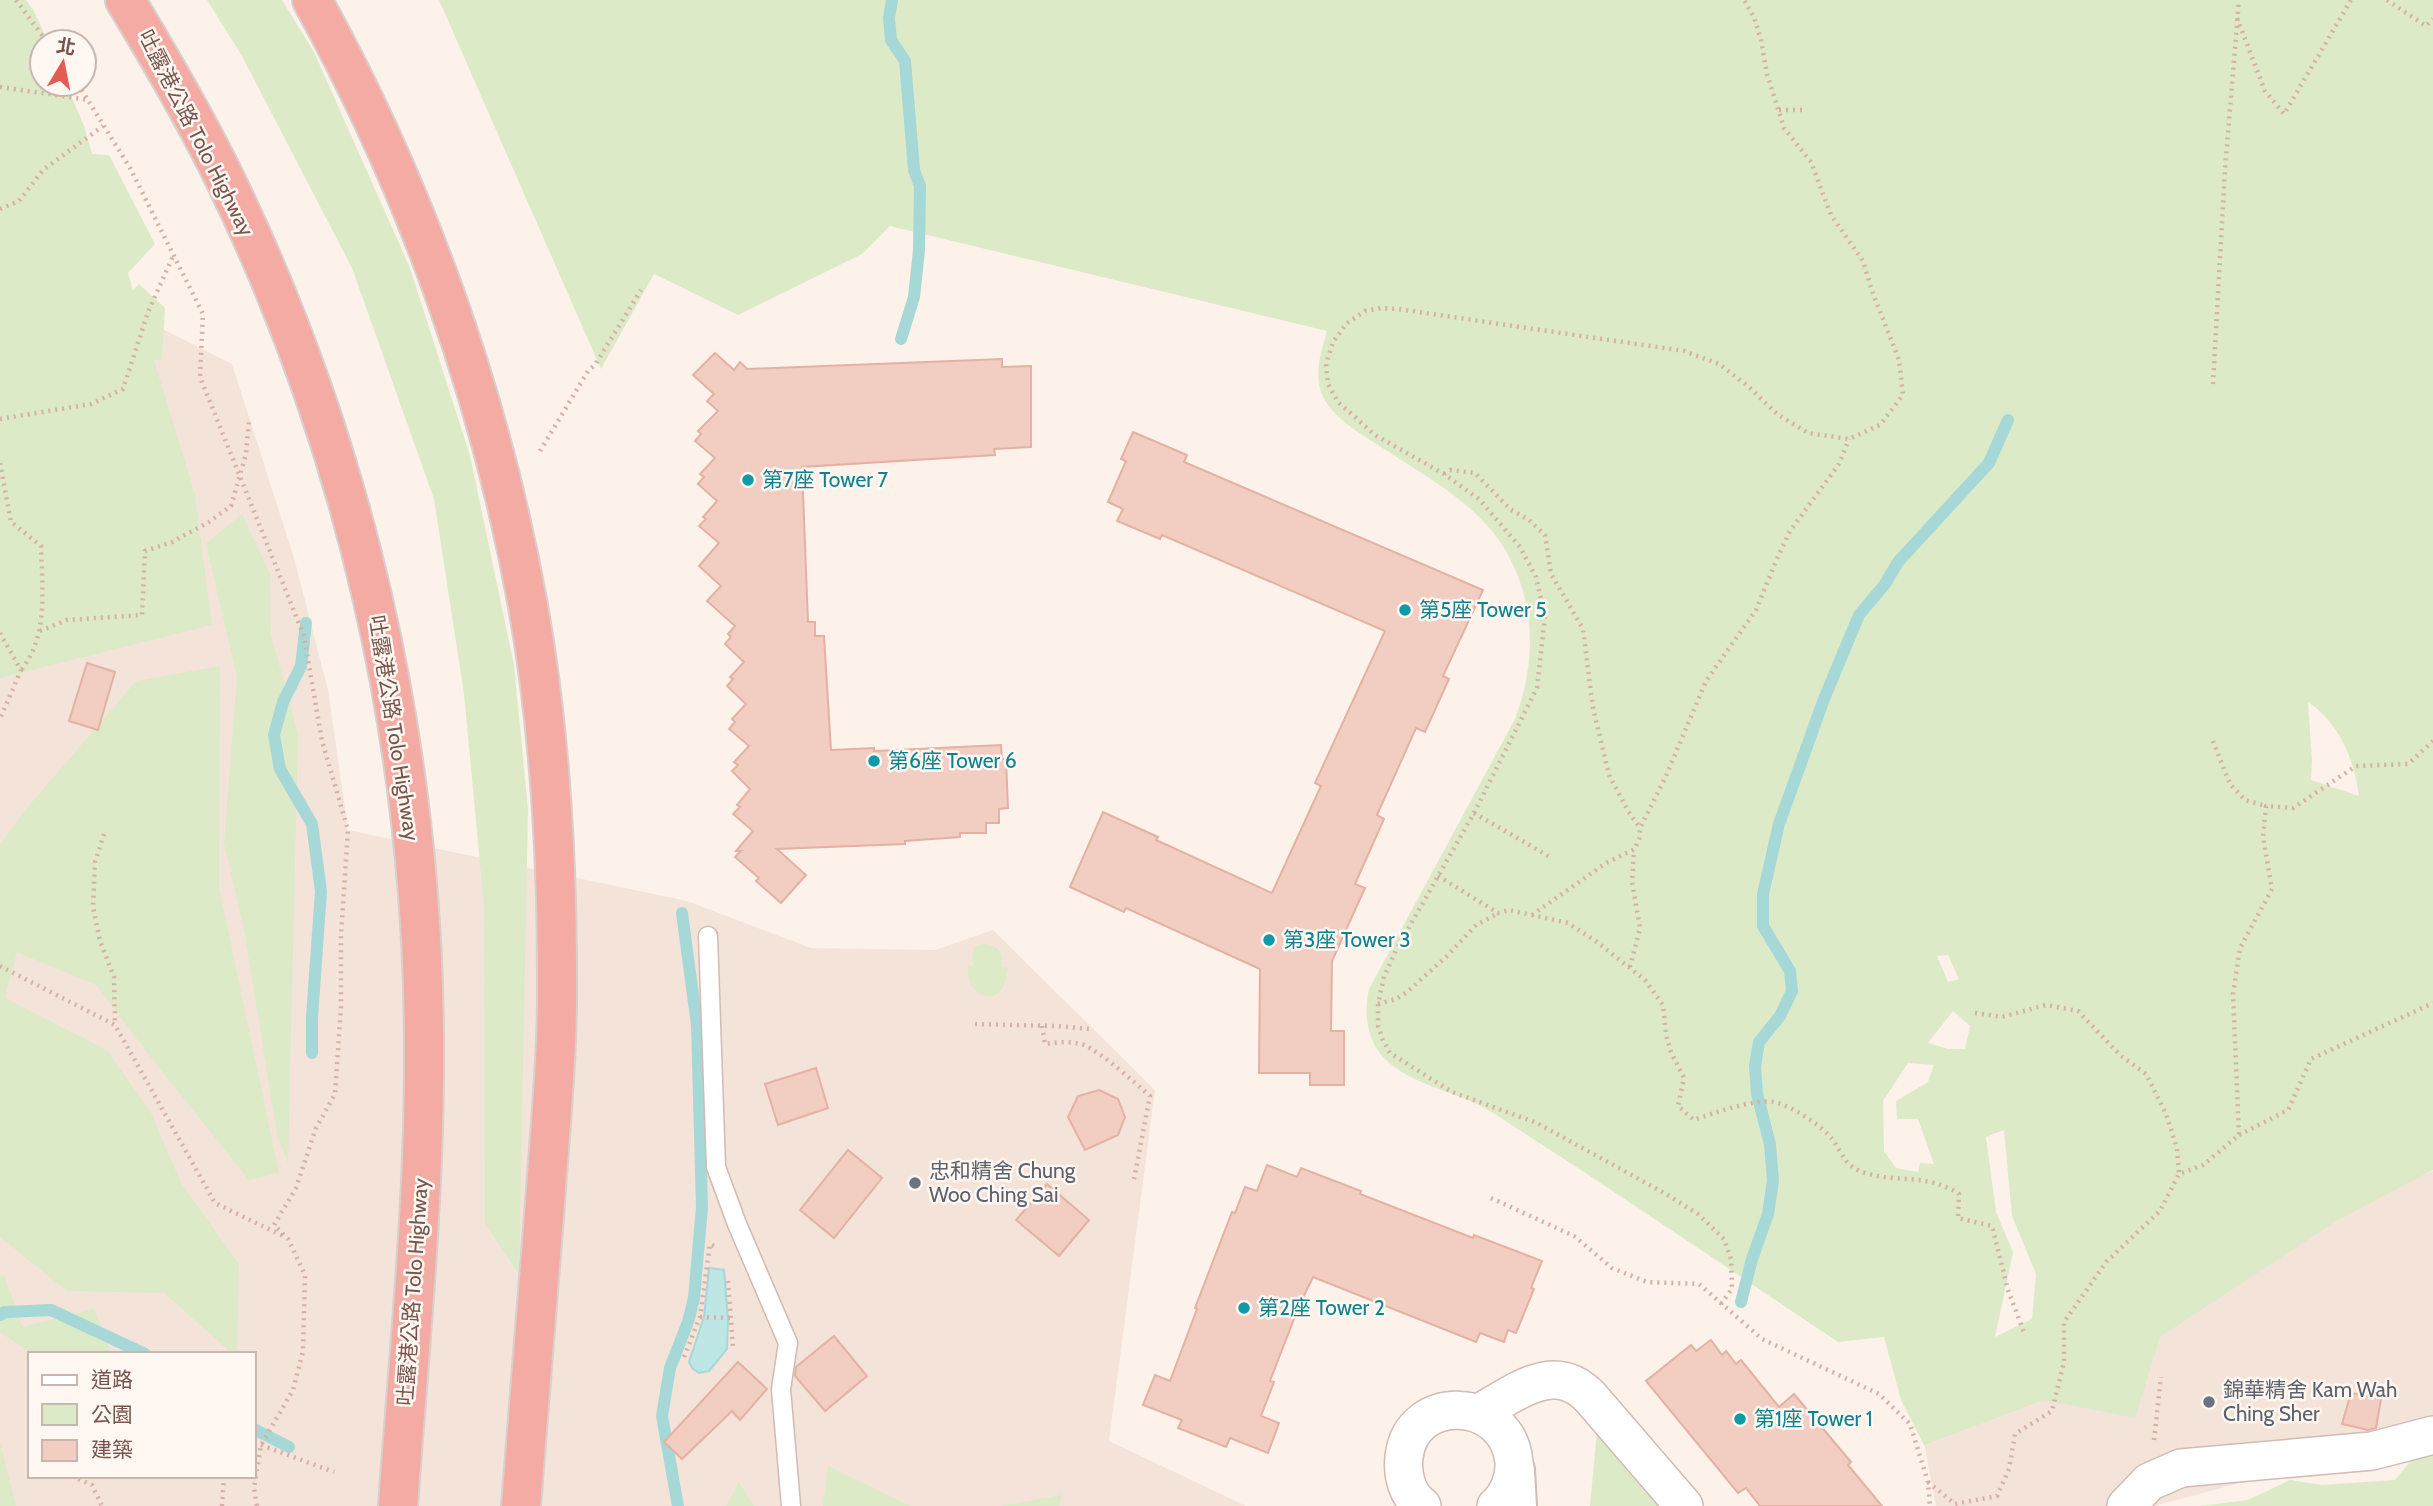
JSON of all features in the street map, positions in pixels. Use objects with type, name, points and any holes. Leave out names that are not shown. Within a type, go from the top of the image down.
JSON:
[{"type":"highway","name":"吐露港公路 Tolo Highway","points":[[125,0],[221,171],[287,322],[331,448],[349,509],[389,676],[412,824],[424,1040],[421,1180],[398,1506]]},
{"type":"highway","points":[[312,0],[378,129],[457,329],[486,425],[513,536],[528,604],[538,673],[549,765],[555,866],[557,982],[554,1090],[521,1506]]},
{"type":"street","points":[[1479,1413],[1545,1380],[1570,1382],[1582,1388],[1684,1506]]},
{"type":"street","points":[[1422,1506],[1407,1487],[1403,1469],[1405,1450],[1413,1434],[1425,1420],[1442,1412],[1461,1409],[1479,1413],[1494,1422],[1506,1435],[1513,1452],[1516,1488],[1510,1488],[1496,1506]]},
{"type":"street","points":[[2152,1486],[2372,1451],[2433,1435]]},
{"type":"lane","points":[[708,936],[716,1167],[737,1224],[788,1343],[781,1389],[791,1506]]},
{"type":"path","points":[[16,0],[37,28]]},
{"type":"path","points":[[1721,1304],[1732,1289],[1731,1259],[1724,1240],[1698,1214],[1537,1123],[1451,1092],[1390,1054],[1378,1026],[1378,1004],[1384,977],[1396,950],[1474,813],[1537,688],[1545,617],[1536,577],[1520,547],[1479,499],[1444,474],[1375,435],[1338,402],[1328,384],[1326,363],[1333,342],[1347,323],[1365,312],[1381,308],[1408,311],[1684,351],[1719,364],[1749,387],[1777,414],[1808,433],[1849,439],[1881,425],[1903,395],[1899,360],[1863,261],[1831,215],[1811,162],[1784,128],[1767,74],[1754,17],[1744,0]]},
{"type":"path","points":[[2213,384],[2225,169],[2239,0]]},
{"type":"path","points":[[2237,17],[2265,91],[2284,114],[2351,0]]},
{"type":"path","points":[[2387,0],[2426,26],[2433,19]]},
{"type":"path","points":[[0,87],[90,100],[130,168],[203,314],[200,377],[304,636],[322,741],[348,830],[335,1094],[316,1128],[296,1188],[274,1225],[288,1239],[304,1275],[303,1351],[293,1391],[261,1445],[256,1476]]},
{"type":"path","points":[[1778,110],[1806,110]]},
{"type":"path","points":[[0,207],[19,201],[43,170],[103,126]]},
{"type":"path","points":[[0,419],[91,404],[123,389],[148,312],[174,254]]},
{"type":"path","points":[[540,451],[588,370],[595,365],[641,290]]},
{"type":"path","points":[[40,631],[67,620],[142,615],[145,551],[172,542],[231,506],[246,454],[249,420]]},
{"type":"path","points":[[1630,967],[1640,928],[1632,882],[1634,849],[1640,828],[1666,776],[1706,681],[1756,610],[1790,531],[1839,464],[1849,439]]},
{"type":"path","points":[[0,463],[11,522],[41,546],[43,622],[32,656],[20,670],[0,719]]},
{"type":"path","points":[[1444,474],[1450,470],[1475,473],[1510,509],[1529,520],[1545,535],[1551,574],[1583,629],[1593,708],[1609,775],[1640,828]]},
{"type":"path","points":[[0,633],[20,670]]},
{"type":"path","points":[[2213,741],[2230,784],[2245,800],[2266,806],[2293,808],[2356,766],[2408,764],[2433,741]]},
{"type":"path","points":[[2239,1135],[2233,994],[2240,948],[2272,889],[2263,837],[2266,806]]},
{"type":"path","points":[[1474,813],[1550,857]]},
{"type":"path","points":[[104,835],[95,862],[93,907],[100,941],[114,977],[115,1025],[215,1203],[288,1239]]},
{"type":"path","points":[[1531,916],[1606,863],[1634,849]]},
{"type":"path","points":[[1438,876],[1498,913]]},
{"type":"path","points":[[1378,1004],[1406,993],[1476,925],[1498,913],[1509,910],[1569,923],[1630,967],[1645,980],[1663,1004],[1669,1043],[1684,1078],[1678,1106],[1694,1119],[1724,1108],[1773,1102],[1801,1114],[1831,1138],[1849,1167],[1867,1174],[1945,1185],[1952,1189],[1959,1194],[1958,1218],[1992,1226],[2008,1290],[2025,1335]]},
{"type":"path","points":[[0,966],[115,1025]]},
{"type":"path","points":[[2179,1174],[2203,1165],[2239,1135],[2288,1110],[2311,1059],[2433,1003]]},
{"type":"path","points":[[1928,1482],[1955,1504],[1997,1496],[2008,1469],[2015,1434],[2052,1411],[2064,1362],[2064,1322],[2107,1261],[2160,1211],[2179,1174],[2177,1148],[2166,1114],[2146,1074],[2120,1055],[2078,1011],[2046,1005],[2002,1017],[1975,1013]]},
{"type":"path","points":[[975,1024],[1089,1029]]},
{"type":"path","points":[[1042,1026],[1045,1044],[1060,1042],[1084,1045],[1150,1096],[1134,1179]]},
{"type":"path","points":[[1491,1198],[1574,1236],[1612,1268],[1647,1282],[1699,1284],[1762,1339],[1879,1394],[1910,1424],[1928,1482],[1930,1506]]},
{"type":"path","points":[[684,1357],[702,1317],[710,1244],[725,1252]]},
{"type":"path","points":[[728,1278],[733,1347]]},
{"type":"path","points":[[702,1317],[730,1318]]},
{"type":"path","points":[[2152,1486],[2161,1377]]},
{"type":"path","points":[[261,1445],[334,1472]]},
{"type":"path","points":[[76,1478],[92,1485],[102,1506]]},
{"type":"path","points":[[222,1506],[224,1478]]},
{"type":"path","points":[[256,1478],[254,1488],[257,1506]]},
{"type":"shaded area","points":[[0,247],[232,364],[294,558],[328,690],[348,830],[687,901],[811,948],[935,950],[993,930],[1155,1090],[1109,1441],[1246,1506],[0,1506]]},
{"type":"shaded area","points":[[2433,1171],[2433,1431],[2154,1506],[1936,1506],[1907,1352],[1958,1362]]},
{"type":"green space","points":[[0,0],[26,0],[42,28],[28,28],[28,98],[72,98],[92,154],[109,155],[155,244],[128,273],[133,290],[139,284],[165,308],[162,360],[154,360],[195,495],[212,625],[0,678]]},
{"type":"green space","points":[[207,0],[282,0],[314,52],[410,268],[470,456],[514,665],[528,809],[519,1275],[485,1224],[484,906],[464,694],[434,499],[352,268],[242,56]]},
{"type":"green space","points":[[439,0],[2433,0],[2433,1170],[2336,1221],[2160,1337],[2135,1418],[2044,1400],[1924,1445],[1901,1400],[1884,1337],[1838,1342],[1493,1113],[1395,1068],[1373,1043],[1367,1016],[1369,989],[1515,719],[1524,691],[1530,633],[1518,577],[1506,552],[1489,528],[1456,497],[1351,427],[1328,405],[1320,388],[1318,373],[1327,331],[890,226],[862,254],[738,315],[654,274],[601,369]],"holes":[[[2308,702],[2329,721],[2344,743],[2359,796],[2311,780]],[[1948,955],[1959,979],[1948,982],[1937,956]],[[1953,1011],[1970,1026],[1965,1049],[1948,1049],[1928,1043]],[[1908,1063],[1934,1065],[1928,1082],[1896,1101],[1897,1119],[1918,1119],[1934,1164],[1920,1163],[1918,1172],[1896,1168],[1884,1151],[1883,1101]],[[2004,1130],[2012,1216],[2036,1274],[2032,1319],[1995,1337],[2013,1252],[1996,1212],[1986,1137]]]},
{"type":"green space","points":[[242,514],[270,574],[271,635],[298,734],[288,1163],[277,1135],[245,935],[224,843],[237,677],[206,544]]},
{"type":"green space","points":[[220,666],[219,887],[279,1173],[249,1180],[96,985],[17,952],[5,998],[107,1050],[151,1113],[181,1183],[239,1264],[237,1352],[231,1352],[164,1293],[67,1291],[0,1237],[0,844],[27,808],[136,681]]},
{"type":"green space","points":[[982,944],[996,947],[1002,957],[1002,967],[1008,968],[1004,987],[994,996],[977,992],[969,980],[968,967],[974,965],[974,947]]},
{"type":"green space","points":[[4,1275],[22,1327],[94,1309],[111,1352],[29,1352],[0,1332],[0,1276]]},
{"type":"green space","points":[[1597,1430],[1660,1506],[1590,1506]]},
{"type":"green space","points":[[0,1443],[16,1506],[0,1506]]},
{"type":"green space","points":[[2433,1445],[2433,1506],[2199,1506],[2248,1500],[2290,1480],[2322,1485],[2395,1480],[2420,1449]]},
{"type":"green space","points":[[828,1466],[910,1506],[823,1506]]},
{"type":"green space","points":[[739,1482],[754,1506],[726,1506]]},
{"type":"green space","points":[[1062,1495],[1059,1506],[1000,1506]]},
{"type":"water","points":[[709,1268],[724,1270],[728,1319],[727,1349],[709,1371],[699,1373],[689,1362],[704,1317]]},
{"type":"building","points":[[715,353],[734,370],[740,362],[747,369],[1002,359],[1002,367],[1031,366],[1031,447],[994,449],[995,455],[802,467],[808,622],[815,622],[815,636],[824,636],[831,750],[874,748],[874,751],[1001,745],[1002,759],[1006,759],[1008,808],[999,809],[999,823],[986,823],[986,833],[960,833],[960,837],[905,841],[905,844],[777,849],[806,875],[781,903],[756,881],[759,878],[735,857],[741,851],[736,851],[753,831],[733,814],[750,789],[732,771],[738,765],[734,762],[749,746],[729,729],[735,722],[732,719],[746,704],[727,686],[733,679],[730,677],[744,662],[725,644],[731,637],[728,634],[735,626],[707,601],[721,586],[699,566],[719,543],[699,526],[717,501],[698,484],[704,477],[700,474],[715,458],[695,441],[701,434],[698,431],[718,411],[707,401],[714,394],[693,375]]},
{"type":"building","points":[[1133,432],[1187,455],[1184,462],[1483,590],[1443,676],[1449,679],[1425,732],[1416,728],[1377,815],[1384,819],[1355,884],[1365,888],[1332,961],[1331,1031],[1344,1031],[1344,1085],[1310,1085],[1310,1073],[1259,1073],[1260,969],[1126,908],[1124,912],[1070,887],[1103,812],[1158,837],[1156,840],[1272,893],[1321,786],[1315,783],[1385,631],[1162,535],[1160,539],[1117,521],[1123,509],[1108,502],[1126,461],[1121,459]]},
{"type":"building","points":[[87,663],[115,672],[98,730],[69,721]]},
{"type":"building","points":[[816,1068],[828,1108],[778,1125],[765,1084]]},
{"type":"building","points":[[1099,1090],[1118,1099],[1125,1117],[1118,1135],[1085,1150],[1068,1117],[1078,1096]]},
{"type":"building","points":[[848,1150],[882,1178],[834,1238],[800,1210]]},
{"type":"building","name":"第2座 Tower 2","points":[[1267,1165],[1297,1177],[1301,1168],[1473,1238],[1474,1235],[1542,1261],[1516,1333],[1508,1330],[1504,1342],[1480,1333],[1476,1342],[1313,1277],[1270,1381],[1274,1382],[1261,1416],[1279,1423],[1268,1453],[1230,1438],[1226,1447],[1178,1428],[1182,1420],[1143,1405],[1155,1375],[1170,1381],[1232,1212],[1235,1213],[1245,1187],[1257,1191]]},
{"type":"building","points":[[1047,1184],[1089,1220],[1059,1256],[1016,1220]]},
{"type":"building","points":[[834,1336],[867,1376],[825,1411],[795,1376],[796,1367]]},
{"type":"building","name":"第1座 Tower 1","points":[[1711,1340],[1722,1355],[1726,1351],[1736,1364],[1741,1360],[1779,1407],[1794,1394],[1851,1462],[1848,1465],[1882,1506],[1760,1506],[1746,1488],[1738,1493],[1646,1381],[1691,1345],[1696,1351]]},
{"type":"building","points":[[738,1362],[767,1389],[740,1420],[732,1411],[682,1459],[664,1442]]},
{"type":"building","points":[[2351,1393],[2381,1399],[2376,1428],[2368,1430],[2342,1424]]},
{"type":"waterway","points":[[892,0],[889,18],[891,40],[905,61],[914,170],[920,186],[919,250],[914,297],[901,339]]},
{"type":"waterway","points":[[1741,1302],[1768,1214],[1773,1181],[1770,1144],[1757,1094],[1755,1066],[1759,1042],[1780,1016],[1792,991],[1790,971],[1763,926],[1763,894],[1779,824],[1824,699],[1859,615],[1885,584],[1898,562],[1989,463],[2008,420]]},
{"type":"waterway","points":[[306,623],[301,666],[283,702],[274,735],[280,769],[312,824],[321,891],[312,1053]]},
{"type":"waterway","points":[[678,1506],[662,1416],[670,1368],[688,1322],[694,1298],[702,1207],[697,1025],[682,913]]},
{"type":"waterway","points":[[0,1315],[5,1312],[51,1310],[141,1352]]},
{"type":"waterway","points":[[256,1430],[289,1447]]},
{"type":"place","name":"第7座 Tower 7","points":[[748,480]]},
{"type":"place","name":"第5座 Tower 5","points":[[1405,610]]},
{"type":"place","name":"第6座 Tower 6","points":[[874,761]]},
{"type":"place","name":"第3座 Tower 3","points":[[1269,940]]},
{"type":"place","name":"忠和精舍 Chung Woo Ching Sai","points":[[915,1183]]},
{"type":"place","name":"第2座 Tower 2","points":[[1244,1308]]},
{"type":"place","name":"錦華精舍 Kam Wah Ching Sher","points":[[2209,1402]]},
{"type":"place","name":"第1座 Tower 1","points":[[1740,1419]]}]
